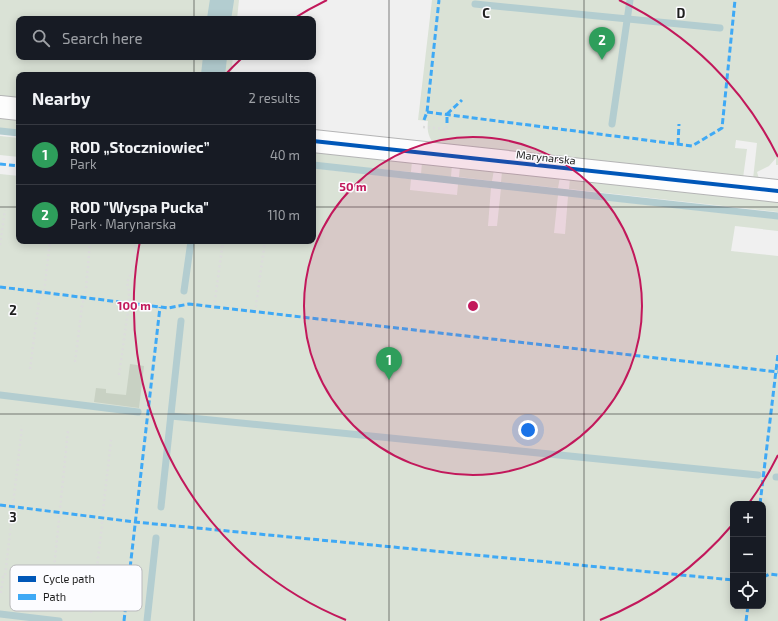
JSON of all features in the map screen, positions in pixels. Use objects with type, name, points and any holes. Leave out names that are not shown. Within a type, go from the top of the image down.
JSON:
[{"type":"street","points":[[0,107],[16,109]]},
{"type":"street","name":"Marynarska","points":[[316,141],[778,191]]},
{"type":"path","points":[[423,127],[446,129]]},
{"type":"path","points":[[0,245],[5,210]]},
{"type":"path","points":[[30,369],[39,301],[44,292],[50,244]]},
{"type":"path","points":[[75,362],[82,306],[86,289],[90,244]]},
{"type":"path","points":[[119,375],[129,295],[127,283],[133,268],[136,244]]},
{"type":"path","points":[[214,307],[223,244]]},
{"type":"path","points":[[255,312],[266,244]]},
{"type":"path","points":[[1,593],[3,577],[5,577],[22,426]]},
{"type":"path","points":[[54,565],[68,430]]},
{"type":"path","points":[[102,511],[111,440]]},
{"type":"path","points":[[97,565],[102,518]]},
{"type":"shaded area","points":[[0,0],[239,0],[237,16],[16,16],[16,60],[233,60],[231,72],[16,72],[16,101],[0,98]]},
{"type":"shaded area","points":[[432,0],[778,0],[778,165],[776,165],[776,158],[769,166],[757,172],[759,179],[753,179],[757,143],[736,140],[735,148],[747,149],[743,178],[434,144],[428,133],[428,121],[418,120]]},
{"type":"shaded area","points":[[0,117],[16,119],[16,131],[0,129]]},
{"type":"shaded area","points":[[0,136],[16,138],[16,157],[0,155]]},
{"type":"shaded area","points":[[316,150],[412,161],[411,172],[316,163]]},
{"type":"shaded area","points":[[422,162],[452,165],[451,177],[421,174]]},
{"type":"shaded area","points":[[460,166],[494,170],[492,181],[459,177]]},
{"type":"shaded area","points":[[316,168],[411,179],[410,190],[457,195],[458,184],[491,188],[488,226],[497,226],[501,188],[558,195],[554,233],[565,234],[568,196],[778,219],[778,231],[735,226],[731,251],[778,256],[778,621],[0,621],[0,174],[16,176],[16,244],[316,244]]},
{"type":"shaded area","points":[[502,171],[560,177],[558,188],[501,182]]},
{"type":"shaded area","points":[[570,178],[778,200],[778,212],[569,189]]},
{"type":"green space","points":[[130,364],[144,366],[139,408],[94,402],[96,388],[106,389],[106,393],[126,395]]},
{"type":"waterway","points":[[219,16],[222,0]]},
{"type":"waterway","points":[[612,124],[630,0]]},
{"type":"waterway","points":[[475,4],[720,28]]},
{"type":"waterway","points":[[213,72],[215,60]]},
{"type":"waterway","points":[[0,131],[16,133]]},
{"type":"waterway","points":[[316,165],[778,216]]},
{"type":"waterway","points":[[184,291],[191,244]]},
{"type":"waterway","points":[[161,507],[181,321]]},
{"type":"waterway","points":[[0,395],[138,412]]},
{"type":"waterway","points":[[171,416],[758,475]]},
{"type":"waterway","points":[[147,621],[156,538]]},
{"type":"waterway","points":[[0,614],[59,621]]},
{"type":"marked path","points":[[424,120],[427,112],[439,0]]},
{"type":"marked path","points":[[427,112],[692,146],[722,128],[735,0]]},
{"type":"marked path","points":[[447,123],[447,114],[462,100]]},
{"type":"marked path","points":[[678,144],[679,124]]},
{"type":"marked path","points":[[0,164],[16,166]]},
{"type":"marked path","points":[[0,287],[168,308],[189,304],[778,372]]},
{"type":"marked path","points":[[130,565],[160,307]]},
{"type":"marked path","points":[[760,501],[778,354]]},
{"type":"marked path","points":[[0,505],[135,522],[730,580]]},
{"type":"marked path","points":[[766,576],[770,574],[778,575]]},
{"type":"marked path","points":[[746,621],[748,609]]},
{"type":"marked path","points":[[124,621],[125,611]]},
{"type":"cycle path","points":[[316,141],[778,191]]},
{"type":"place","name":"ROD \"Wyspa Pucka\"","points":[[602,60]]},
{"type":"place","name":"ROD „Stoczniowiec”","points":[[389,380]]}]
